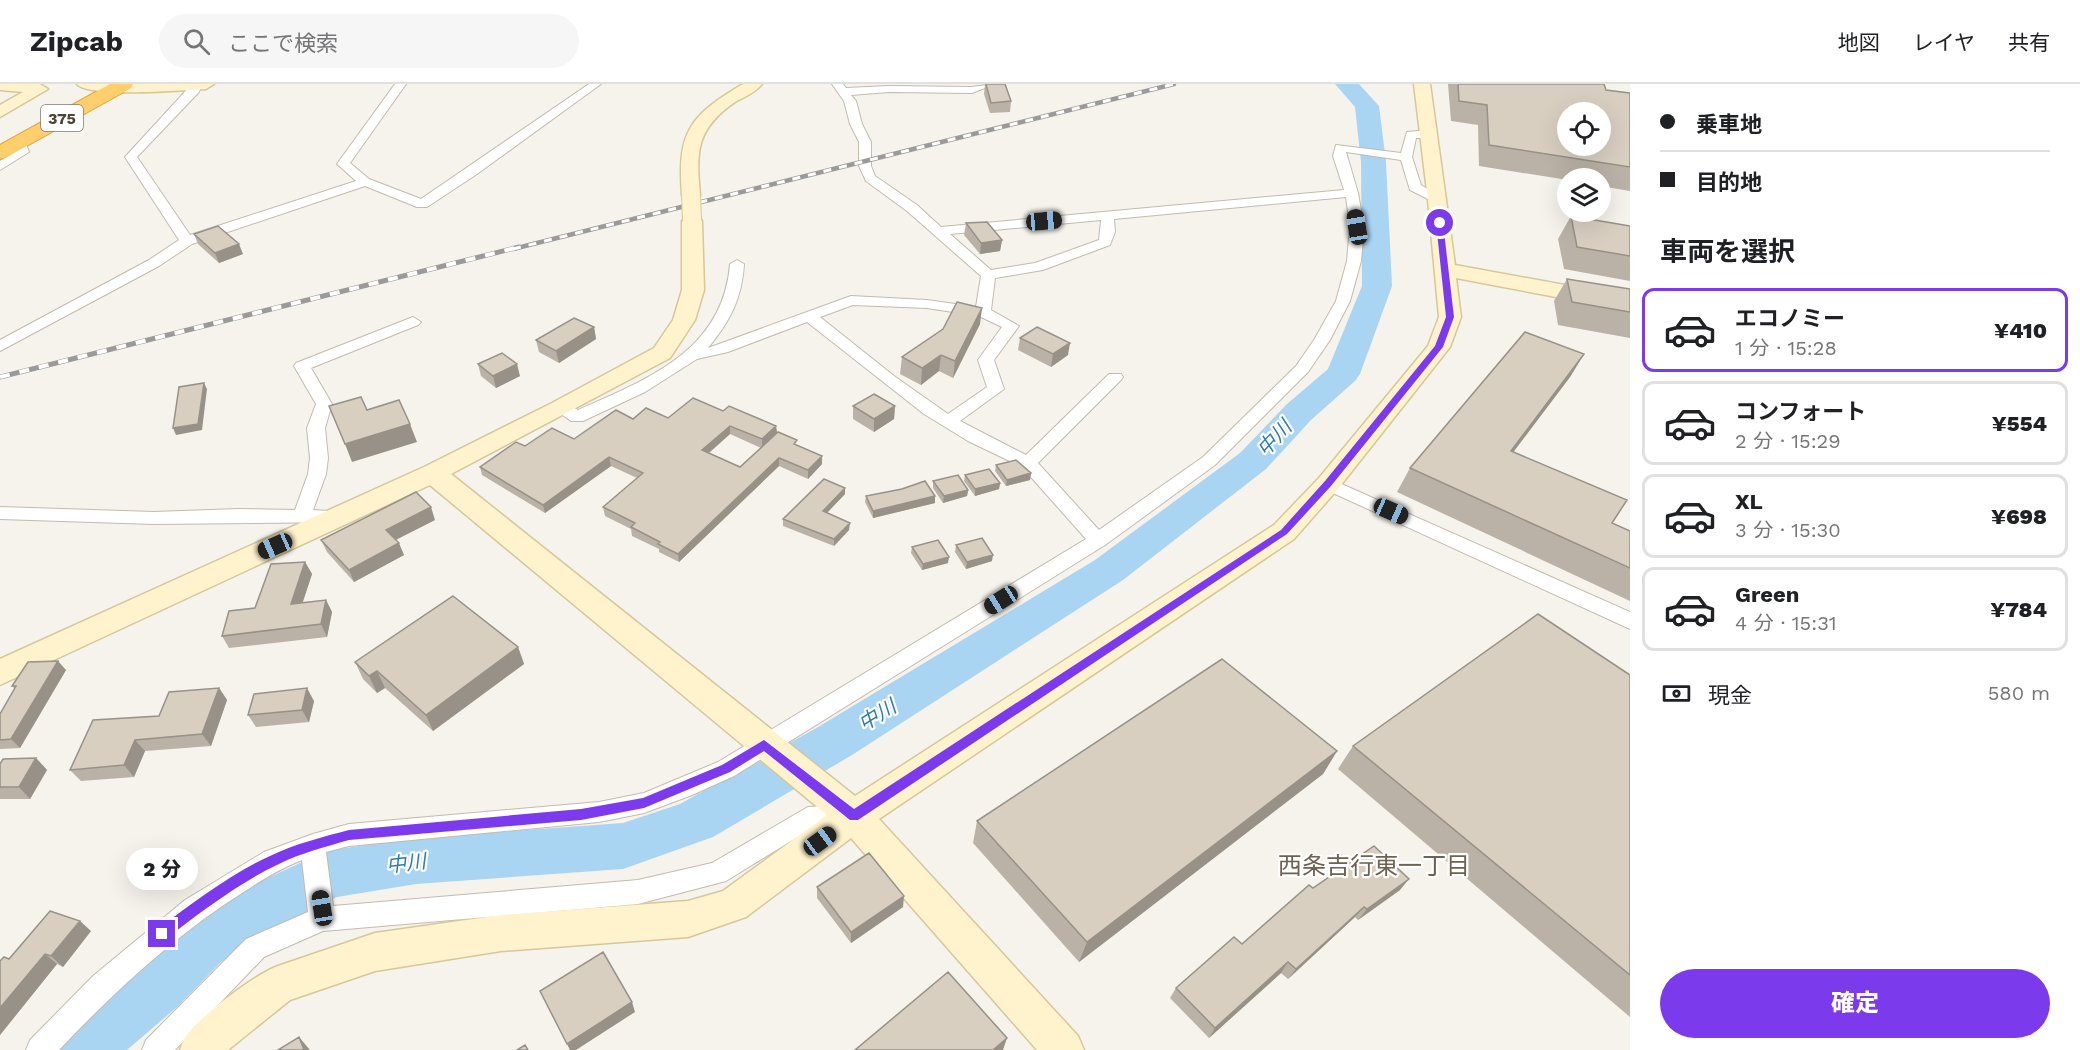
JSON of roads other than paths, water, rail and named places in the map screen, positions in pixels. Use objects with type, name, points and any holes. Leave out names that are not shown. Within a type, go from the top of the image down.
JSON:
[{"type":"highway","name":"375","points":[[4,147],[106,85]]},
{"type":"street","points":[[401,84],[343,164],[365,182],[422,204],[596,84]]},
{"type":"street","points":[[0,673],[434,473],[662,353],[684,320],[693,290],[689,152],[700,123],[720,105],[754,84]]},
{"type":"street","points":[[839,88],[972,90],[990,84]]},
{"type":"street","points":[[200,1050],[211,1038],[278,985],[375,952],[501,933],[688,919],[733,904],[854,816],[1284,532],[1328,484],[1439,347],[1450,317],[1438,200],[1422,84]]},
{"type":"street","points":[[0,85],[40,89],[0,112]]},
{"type":"street","points":[[106,85],[172,88],[202,85]]},
{"type":"street","points":[[187,241],[131,157],[202,85]]},
{"type":"street","points":[[839,88],[850,101],[855,124],[865,142],[865,166],[870,178],[938,231],[988,275]]},
{"type":"street","points":[[1429,134],[1411,135],[1402,156],[1415,187],[1438,200]]},
{"type":"street","points":[[0,166],[23,152],[22,147],[4,147]]},
{"type":"street","points":[[40,1050],[103,986],[194,909],[273,860],[313,849],[349,835],[545,818],[599,812],[644,803],[726,769],[766,747],[1098,540],[1209,461],[1302,369],[1322,340],[1343,302],[1354,261],[1357,227],[1352,193],[1339,156],[1340,148],[1402,156]]},
{"type":"street","points":[[0,346],[154,263],[187,241],[365,182]]},
{"type":"street","points":[[938,231],[1352,193]]},
{"type":"street","points":[[988,275],[1038,267],[1105,242],[1108,232],[1107,215]]},
{"type":"street","points":[[561,408],[577,417],[639,389],[692,356],[717,328],[730,307],[736,284],[737,264]]},
{"type":"street","points":[[1444,269],[1630,304]]},
{"type":"street","points":[[983,312],[988,275]]},
{"type":"street","points":[[692,356],[722,349],[851,300],[927,304],[983,312],[1011,326],[986,360],[996,389],[949,422]]},
{"type":"street","points":[[808,315],[890,380],[949,422],[975,438],[1029,463],[1098,540]]},
{"type":"street","points":[[302,516],[316,474],[319,458],[316,428],[324,404],[302,366],[412,322]]},
{"type":"street","points":[[1029,463],[1115,377]]},
{"type":"street","points":[[434,473],[766,747],[854,816],[1064,1050]]},
{"type":"street","points":[[1328,484],[1630,621]]},
{"type":"street","points":[[0,513],[154,518],[239,515],[338,517]]},
{"type":"street","points":[[156,1050],[255,948],[322,914],[638,892],[717,873],[808,818],[854,816]]},
{"type":"street","points":[[313,849],[322,914]]},
{"type":"waterway","name":"中川","points":[[83,1050],[157,987],[202,943],[252,912],[331,874],[416,861],[623,846],[695,821],[835,741],[1109,570],[1253,461],[1299,412],[1343,374],[1377,286],[1374,162],[1367,106],[1346,84]]},
{"type":"railway","points":[[513,249],[1174,84]]},
{"type":"railway","points":[[0,377],[519,247]]},
{"type":"district","name":"西条吉行東一丁目","points":[[1374,866]]}]
